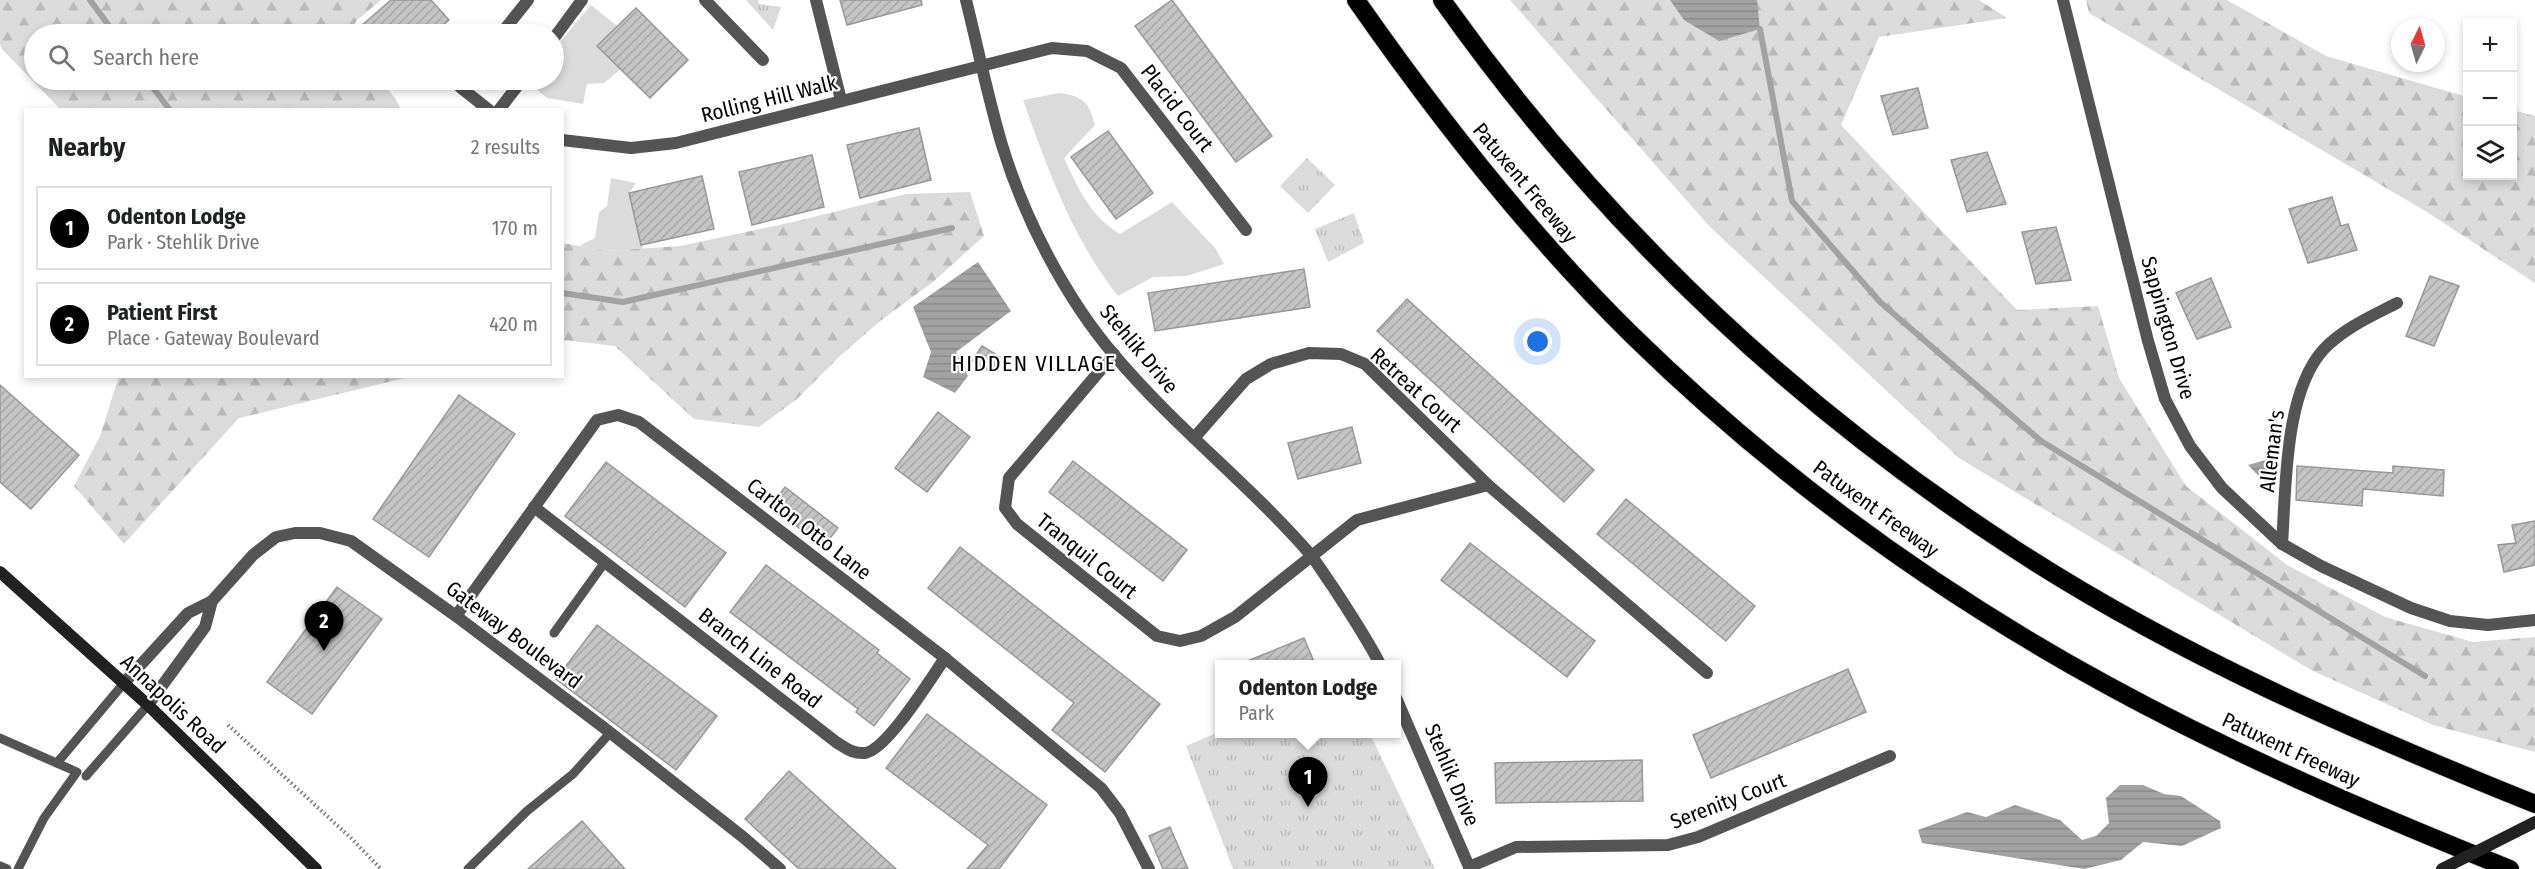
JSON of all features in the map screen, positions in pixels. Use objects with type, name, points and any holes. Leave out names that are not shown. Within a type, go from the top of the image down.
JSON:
[{"type":"highway","name":"Patuxent Freeway","points":[[1356,0],[1448,127],[1550,248],[1640,343],[1715,411],[1817,495],[1899,557],[1987,614],[2105,684],[2196,731],[2304,783],[2510,869]]},
{"type":"highway","points":[[1442,0],[1533,122],[1597,195],[1680,283],[1770,366],[1853,435],[1936,496],[2046,568],[2138,622],[2228,669],[2332,718],[2535,804]]},
{"type":"main road","name":"Annapolis Road","points":[[0,572],[148,705],[316,869]]},
{"type":"main road","points":[[2442,869],[2535,822]]},
{"type":"street","points":[[509,24],[528,0]]},
{"type":"street","points":[[564,24],[582,0]]},
{"type":"street","points":[[705,0],[763,60]]},
{"type":"street","points":[[816,0],[842,100]]},
{"type":"street","name":"Stehlik Drive","points":[[966,0],[1003,146],[1025,205],[1054,266],[1082,311],[1114,354],[1150,396],[1252,493],[1311,555],[1366,636],[1378,660]]},
{"type":"street","name":"Sappington Drive","points":[[2062,0],[2148,341],[2165,399],[2190,446],[2222,489],[2282,544],[2321,566],[2411,608],[2450,621],[2488,625],[2535,620]]},
{"type":"street","name":"Placid Court","points":[[982,64],[1052,48],[1087,51],[1120,68],[1246,230]]},
{"type":"street","name":"Rolling Hill Walk","points":[[564,140],[631,148],[676,143],[982,64]]},
{"type":"street","points":[[464,90],[486,108]]},
{"type":"street","points":[[501,108],[515,90]]},
{"type":"street","name":"Alleman's","points":[[2282,544],[2291,424],[2300,393],[2311,369],[2322,350],[2342,333],[2397,303]]},
{"type":"street","name":"Retreat Court","points":[[1194,438],[1246,379],[1271,364],[1309,353],[1341,354],[1365,364],[1488,485],[1707,673]]},
{"type":"street","name":"Tranquil Court","points":[[1114,354],[1010,478],[1005,508],[1017,524],[1157,636],[1180,641],[1201,636],[1235,617],[1311,555]]},
{"type":"street","name":"Carlton Otto Lane","points":[[456,616],[597,420],[618,416],[639,422],[945,658],[1101,788],[1120,813],[1149,869]]},
{"type":"street","points":[[1311,555],[1357,519],[1488,485]]},
{"type":"street","name":"Branch Line Road","points":[[534,507],[836,742],[854,753],[868,753],[887,740],[945,658]]},
{"type":"street","name":"Gateway Boulevard","points":[[124,683],[188,613],[212,601],[253,555],[276,537],[296,533],[320,533],[351,541],[456,616],[610,733],[743,837],[780,869]]},
{"type":"street","name":"Gateway Boulevard","points":[[148,705],[205,627],[212,601]]},
{"type":"street","name":"Stehlik Drive","points":[[1401,709],[1470,868]]},
{"type":"street","name":"Serenity Court","points":[[1470,868],[1516,847],[1668,845],[1698,837],[1890,756]]},
{"type":"lane","points":[[554,633],[605,562]]},
{"type":"lane","points":[[57,764],[124,683]]},
{"type":"lane","points":[[86,776],[148,705]]},
{"type":"lane","points":[[468,869],[527,811],[573,774],[610,733]]},
{"type":"lane","points":[[0,738],[76,772],[44,818],[18,869]]},
{"type":"lane","points":[[0,866],[8,869]]},
{"type":"path","points":[[228,725],[343,830],[381,869]]},
{"type":"green space","points":[[0,0],[381,0],[355,24],[24,24],[24,72],[0,44]]},
{"type":"green space","points":[[746,0],[758,0],[759,4],[781,7],[773,30]]},
{"type":"green space","points":[[1510,0],[1979,0],[2007,18],[1879,37],[1841,125],[2017,310],[2098,306],[2119,378],[2186,486],[2287,565],[2385,617],[2473,642],[2535,637],[2535,752],[2433,725],[2311,670],[1959,458],[1710,227]]},
{"type":"green space","points":[[2086,0],[2227,0],[2326,56],[2463,96],[2463,180],[2517,180],[2517,111],[2535,116],[2535,283],[2427,212],[2089,13]]},
{"type":"green space","points":[[591,5],[617,26],[598,46],[621,69],[604,83],[587,84],[583,104],[547,98],[537,90],[564,90],[564,37]]},
{"type":"green space","points":[[42,90],[388,90],[400,108],[59,108]]},
{"type":"green space","points":[[1059,93],[1079,98],[1093,117],[1095,125],[1064,158],[1086,200],[1101,219],[1120,234],[1172,202],[1215,248],[1224,264],[1187,276],[1153,277],[1118,296],[1087,251],[1074,227],[1023,100]]},
{"type":"green space","points":[[1307,158],[1335,185],[1308,213],[1280,186]]},
{"type":"green space","points":[[611,178],[636,183],[629,193],[643,249],[606,251],[579,246],[595,238],[599,212],[607,206]]},
{"type":"green space","points":[[970,192],[984,236],[933,282],[880,321],[840,356],[797,399],[759,427],[694,419],[615,346],[564,340],[564,243],[606,251],[680,246],[793,222],[906,194]]},
{"type":"green space","points":[[1354,213],[1364,243],[1328,262],[1315,229]]},
{"type":"green space","points":[[118,378],[405,378],[239,418],[124,544],[74,486],[100,436]]},
{"type":"green space","points":[[1215,734],[1215,738],[1372,738],[1435,869],[1233,869],[1186,746]]},
{"type":"shaded area","points":[[1670,0],[1757,0],[1760,29],[1719,41],[1684,20]]},
{"type":"shaded area","points":[[978,262],[1011,311],[956,352],[968,376],[955,393],[923,377],[931,352],[913,307]]},
{"type":"shaded area","points":[[2273,458],[2272,490],[2248,465]]},
{"type":"shaded area","points":[[2120,785],[2143,785],[2164,794],[2181,796],[2220,821],[2221,828],[2182,846],[2143,842],[2121,860],[2084,869],[1922,843],[1918,830],[1967,812],[1986,817],[2015,805],[2060,820],[2082,840],[2096,836],[2109,823],[2106,798]]},
{"type":"building","points":[[391,0],[431,0],[449,20],[444,24],[363,24]]},
{"type":"building","points":[[840,0],[921,0],[922,5],[847,25]]},
{"type":"building","points":[[1172,0],[1272,136],[1236,162],[1135,26]]},
{"type":"building","points":[[636,8],[688,60],[650,98],[597,46]]},
{"type":"building","points":[[1918,88],[1928,128],[1893,135],[1881,96]]},
{"type":"building","points":[[919,128],[931,180],[860,198],[847,145]]},
{"type":"building","points":[[1108,131],[1153,193],[1116,219],[1071,157]]},
{"type":"building","points":[[1987,152],[2006,204],[1967,212],[1951,160]]},
{"type":"building","points":[[812,155],[824,207],[752,225],[739,172]]},
{"type":"building","points":[[702,176],[714,229],[641,245],[629,193]]},
{"type":"building","points":[[2332,197],[2341,226],[2348,224],[2357,250],[2308,263],[2289,209]]},
{"type":"building","points":[[2056,227],[2071,280],[2036,284],[2022,232]]},
{"type":"building","points":[[1304,269],[1310,307],[1155,331],[1148,293]]},
{"type":"building","points":[[2430,276],[2459,286],[2434,346],[2406,336]]},
{"type":"building","points":[[2211,278],[2231,327],[2197,339],[2176,293]]},
{"type":"building","points":[[1407,299],[1594,470],[1564,502],[1377,331]]},
{"type":"building","points":[[982,346],[1000,357],[991,372],[972,361]]},
{"type":"building","points":[[0,385],[79,455],[31,509],[0,482]]},
{"type":"building","points":[[459,395],[515,434],[429,557],[373,519]]},
{"type":"building","points":[[938,412],[970,437],[927,492],[895,468]]},
{"type":"building","points":[[1352,427],[1361,463],[1298,479],[1288,443]]},
{"type":"building","points":[[1073,461],[1187,550],[1163,581],[1049,492]]},
{"type":"building","points":[[606,462],[726,553],[685,607],[565,516]]},
{"type":"building","points":[[2297,466],[2393,473],[2393,466],[2444,470],[2443,496],[2363,489],[2362,506],[2296,500]]},
{"type":"building","points":[[785,487],[838,528],[823,547],[771,506]]},
{"type":"building","points":[[1626,499],[1755,606],[1726,641],[1597,534]]},
{"type":"building","points":[[2535,521],[2535,565],[2504,572],[2498,545],[2516,543],[2512,525]]},
{"type":"building","points":[[1470,543],[1595,641],[1567,677],[1441,580]]},
{"type":"building","points":[[960,547],[1160,704],[1105,772],[1052,730],[1074,703],[928,588]]},
{"type":"building","points":[[766,565],[879,650],[877,653],[910,679],[874,726],[856,712],[858,709],[730,612]]},
{"type":"building","points":[[337,587],[382,619],[312,714],[267,682]]},
{"type":"building","points":[[597,625],[717,716],[676,770],[556,679]]},
{"type":"building","points":[[1304,638],[1313,660],[1250,660]]},
{"type":"building","points":[[1848,669],[1866,712],[1711,778],[1693,735]]},
{"type":"building","points":[[927,714],[1047,805],[999,869],[967,869],[988,845],[886,768]]},
{"type":"building","points":[[1642,760],[1643,801],[1496,803],[1495,763]]},
{"type":"building","points":[[789,771],[896,869],[799,869],[745,819]]},
{"type":"building","points":[[582,821],[625,869],[528,869]]},
{"type":"building","points":[[1170,827],[1188,869],[1163,869],[1149,836]]},
{"type":"waterway","points":[[90,0],[108,24]]},
{"type":"waterway","points":[[1760,29],[1792,201],[1880,302],[2041,441],[2425,676]]},
{"type":"waterway","points":[[155,90],[168,108]]},
{"type":"waterway","points":[[564,293],[623,302],[952,228]]},
{"type":"place","name":"Patient First","points":[[324,651]]},
{"type":"place","name":"Odenton Lodge","points":[[1308,807]]},
{"type":"district","name":"HIDDEN VILLAGE","points":[[1034,363]]}]
